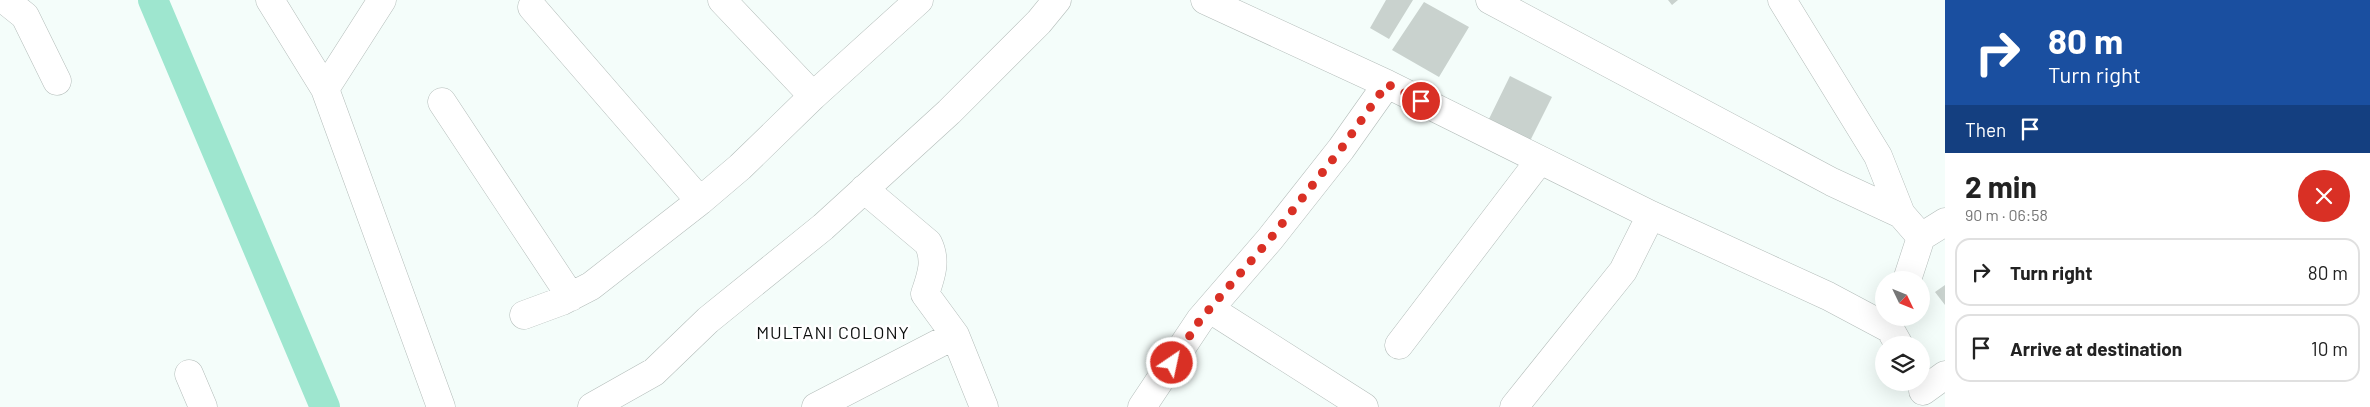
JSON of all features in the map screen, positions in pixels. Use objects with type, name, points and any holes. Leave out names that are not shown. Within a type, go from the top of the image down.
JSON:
[{"type":"street","points":[[5,0],[25,16],[57,81]]},
{"type":"street","points":[[270,0],[325,90],[441,407]]},
{"type":"street","points":[[325,90],[382,0]]},
{"type":"street","points":[[722,0],[813,96]]},
{"type":"street","points":[[524,315],[571,297],[591,286],[700,201],[740,168],[813,96],[919,0]]},
{"type":"street","points":[[592,407],[654,372],[708,320],[823,227],[949,112],[1039,22],[1057,0]]},
{"type":"street","points":[[1206,0],[1387,84],[1651,214],[1828,296],[1894,330]]},
{"type":"street","points":[[1490,0],[1832,182],[1901,214]]},
{"type":"street","points":[[1782,0],[1878,156],[1901,214],[1921,237]]},
{"type":"street","points":[[532,7],[700,201]]},
{"type":"street","points":[[1142,407],[1210,309],[1341,149],[1387,84]]},
{"type":"street","points":[[442,102],[571,297]]},
{"type":"street","points":[[1399,344],[1540,160]]},
{"type":"street","points":[[864,189],[928,243],[933,252],[934,263],[926,294],[955,335],[984,407]]},
{"type":"street","points":[[1514,407],[1623,271],[1651,214]]},
{"type":"street","points":[[1910,271],[1921,237],[1945,222]]},
{"type":"street","points":[[1210,309],[1364,407]]},
{"type":"street","points":[[816,407],[955,335]]},
{"type":"street","points":[[190,374],[203,407]]},
{"type":"street","points":[[1923,394],[1945,375]]},
{"type":"building","points":[[1386,0],[1413,0],[1389,39],[1370,28]]},
{"type":"building","points":[[1668,0],[1678,0],[1672,5]]},
{"type":"building","points":[[1424,2],[1469,27],[1439,77],[1392,50]]},
{"type":"building","points":[[1510,76],[1552,97],[1527,147],[1486,125]]},
{"type":"building","points":[[1945,285],[1945,305],[1935,292]]},
{"type":"waterway","points":[[153,0],[325,407]]},
{"type":"district","name":"MULTANI COLONY","points":[[833,332]]},
{"type":"route","points":[[1172,363],[1200,320],[1270,239],[1341,149],[1387,84],[1421,101]]}]
